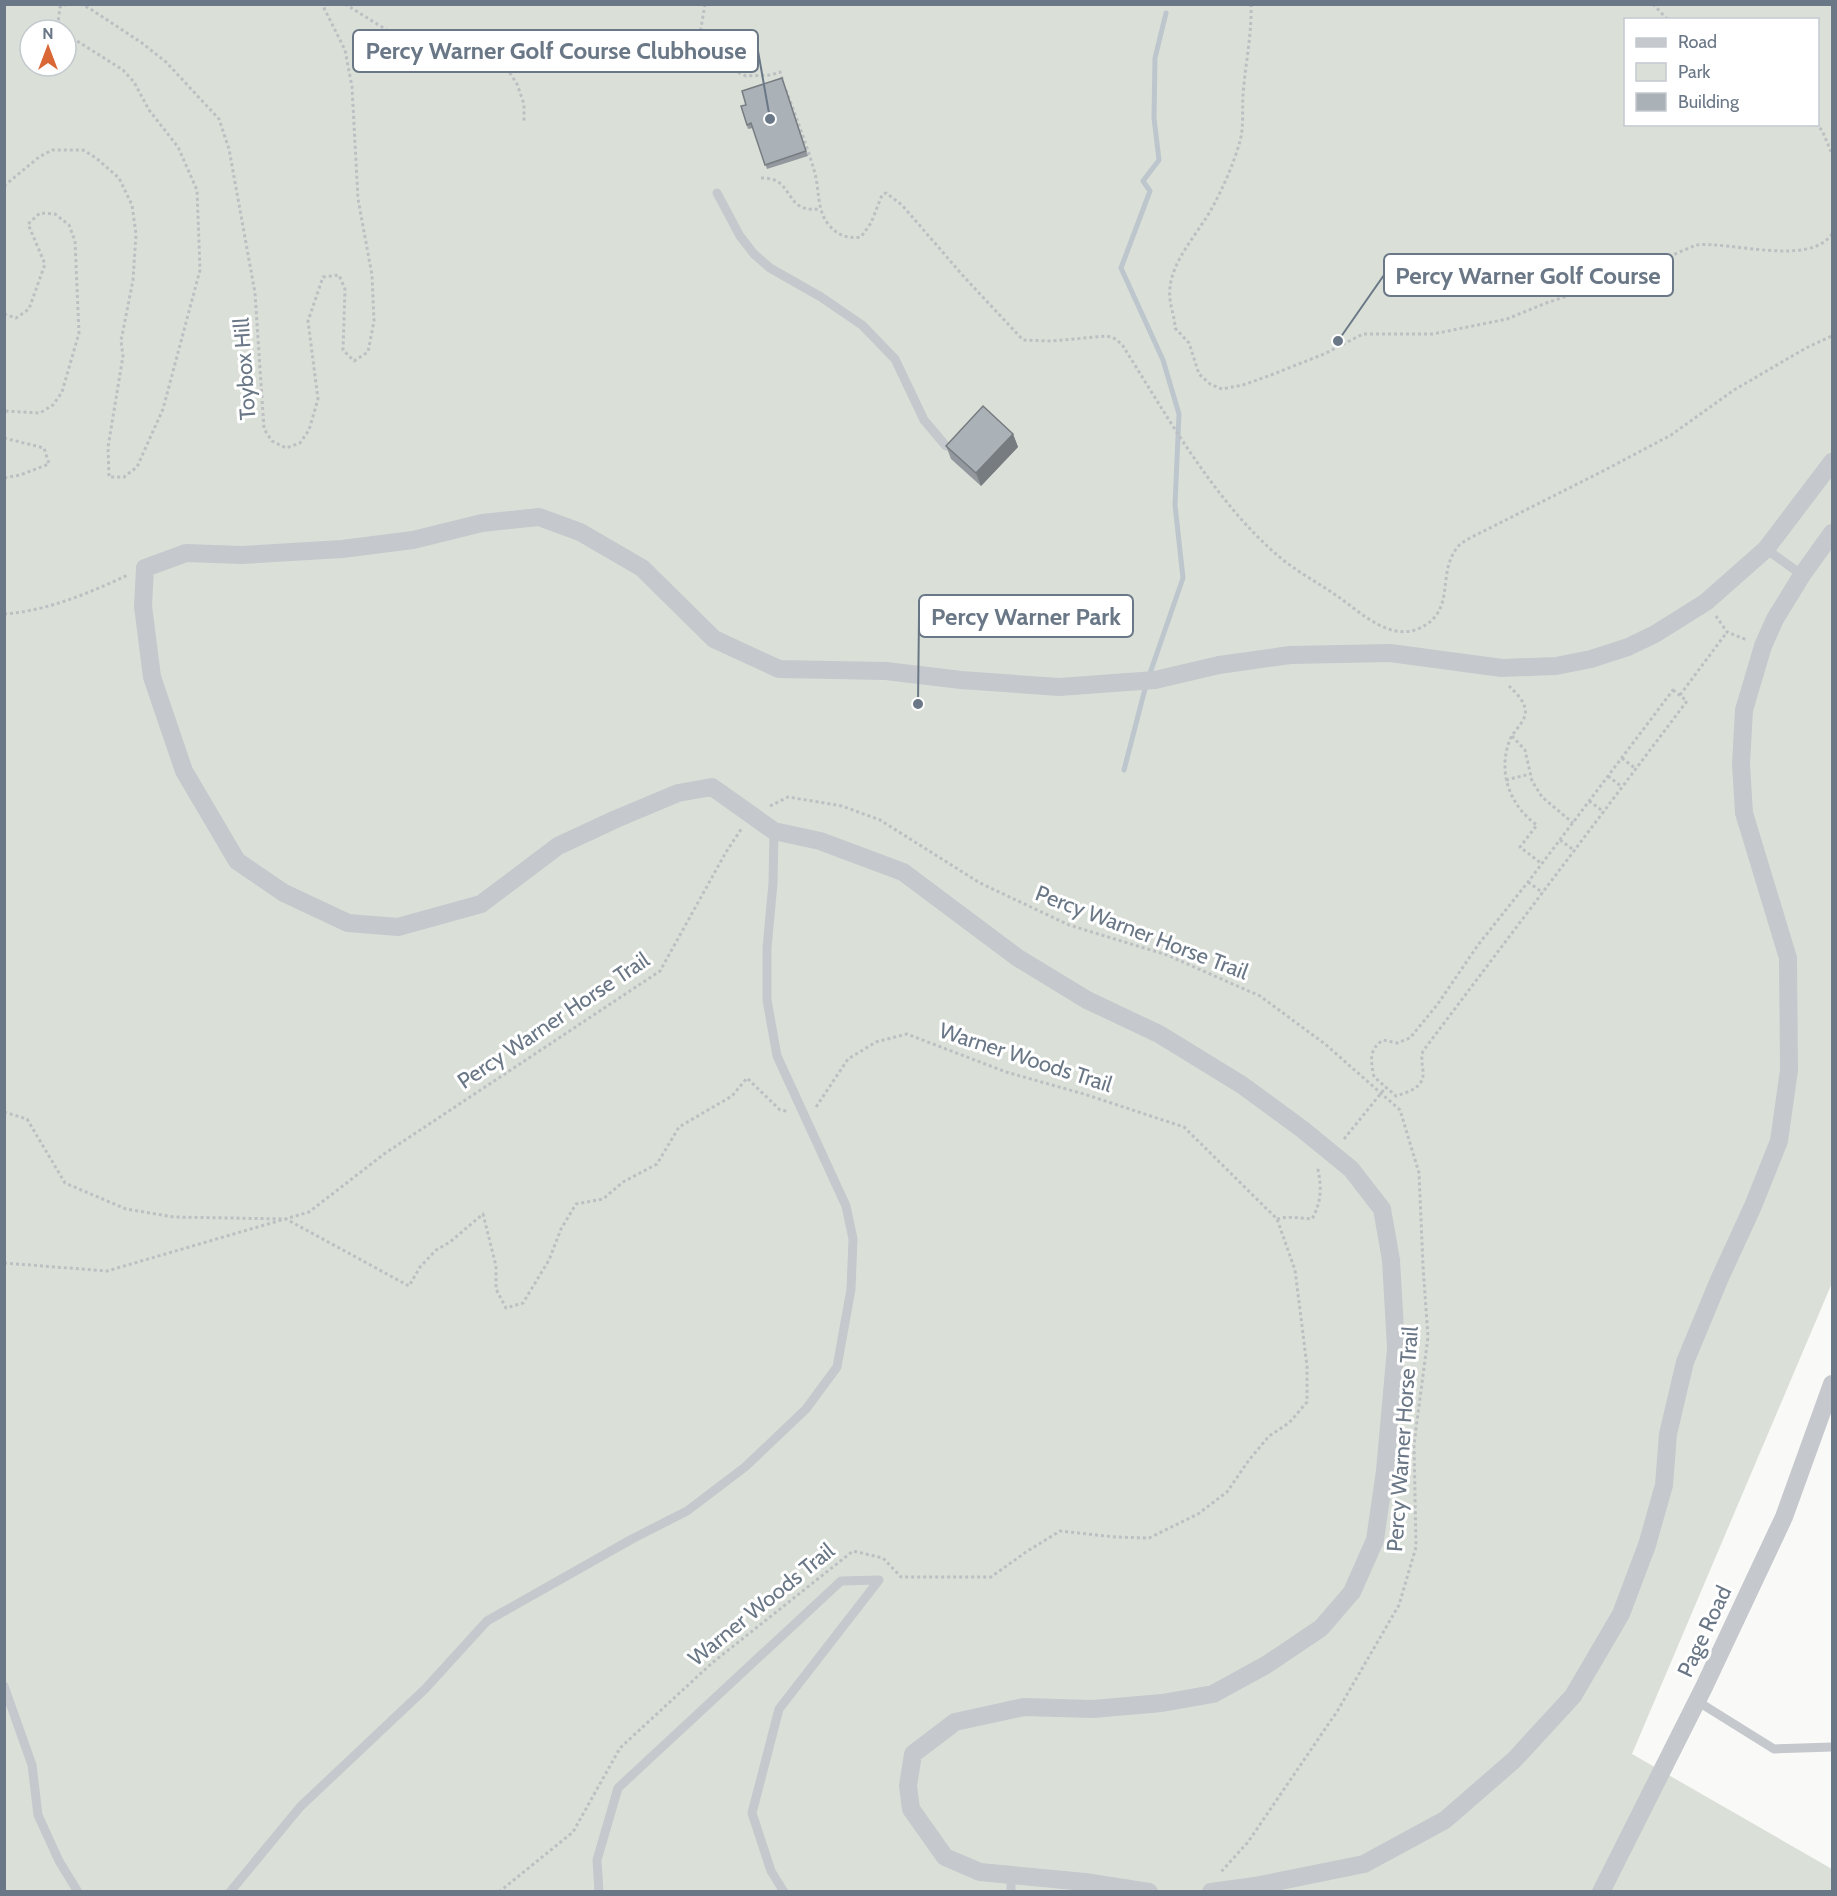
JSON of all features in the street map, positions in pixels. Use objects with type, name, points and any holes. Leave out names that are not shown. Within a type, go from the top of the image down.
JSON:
[{"type":"street","points":[[1149,1892],[1085,1882],[1011,1883],[945,1857],[911,1809],[908,1786],[913,1754],[955,1722],[1024,1707],[1093,1708],[1162,1703],[1213,1694],[1266,1665],[1321,1628],[1352,1592],[1375,1540],[1382,1494],[1396,1348],[1391,1260],[1382,1209],[1351,1169],[1242,1085],[1159,1034],[1087,1000],[1018,958],[903,872],[820,841],[774,831],[712,787],[678,793],[558,846],[481,904],[398,927],[348,923],[284,893],[237,861],[184,771],[152,677],[143,606],[146,568],[186,553],[242,555],[342,549],[413,540],[482,523],[539,517],[580,532],[642,568],[714,639],[778,669],[886,671],[960,680],[1059,687],[1155,680],[1219,665],[1290,655],[1390,653],[1502,668],[1556,666],[1591,659],[1628,647],[1655,634],[1706,602],[1766,549],[1833,462]]},
{"type":"street","points":[[1215,1883],[1255,1886],[1364,1864],[1444,1820],[1514,1760],[1573,1696],[1621,1614],[1647,1545],[1664,1485],[1668,1434],[1685,1362],[1719,1280],[1754,1206],[1779,1141],[1789,1070],[1788,958],[1744,813],[1741,764],[1744,710],[1763,646],[1774,619],[1802,575],[1833,533]]},
{"type":"street","name":"Page Road","points":[[1601,1892],[1697,1701],[1784,1517],[1833,1383]]},
{"type":"lane","points":[[717,193],[740,236],[754,254],[770,268],[821,297],[862,325],[895,359],[924,420],[946,446]]},
{"type":"lane","points":[[1766,549],[1802,575]]},
{"type":"lane","points":[[230,1892],[300,1808],[425,1689],[487,1621],[632,1539],[687,1511],[745,1467],[806,1409],[837,1367],[851,1289],[854,1239],[846,1206],[777,1056],[767,999],[767,948],[773,883],[774,831]]},
{"type":"lane","points":[[599,1892],[597,1860],[618,1788],[841,1581],[879,1580],[780,1709],[752,1814],[771,1870],[784,1892]]},
{"type":"lane","points":[[4,1686],[32,1765],[38,1815],[59,1861],[78,1892]]},
{"type":"lane","points":[[1697,1701],[1774,1749],[1833,1747]]},
{"type":"path","points":[[59,18],[60,7],[68,4]]},
{"type":"path","name":"Toybox Hill","points":[[80,4],[88,6],[166,62],[219,119],[229,149],[255,294],[264,429],[272,441],[286,448],[300,443],[309,430],[318,399],[308,321],[323,277],[339,275],[345,289],[342,350],[354,361],[368,352],[374,321],[372,275],[358,199],[352,87],[345,50],[322,4]]},
{"type":"path","points":[[345,4],[406,42],[438,51],[478,41],[498,56],[517,84],[524,104],[524,123]]},
{"type":"path","points":[[705,4],[699,40],[708,58],[746,76],[771,75],[780,72],[815,173],[819,192],[819,209],[829,226],[849,238],[861,237],[871,223],[882,195],[886,193],[894,197],[1023,339],[1052,341],[1107,336],[1116,339],[1123,346],[1171,422],[1239,518],[1278,556],[1342,599],[1366,619],[1392,629],[1407,631],[1419,629],[1435,617],[1442,606],[1448,566],[1457,547],[1470,538],[1671,435],[1734,390],[1806,348],[1833,336]]},
{"type":"path","points":[[1251,4],[1250,44],[1240,140],[1212,208],[1200,229],[1187,244],[1169,287],[1175,328],[1189,343],[1199,374],[1210,384],[1222,388],[1243,385],[1324,354],[1363,334],[1433,334],[1507,319],[1612,281],[1696,245],[1709,244],[1762,251],[1805,250],[1829,239],[1833,234]]},
{"type":"path","points":[[1653,4],[1666,18]]},
{"type":"path","points":[[4,186],[39,157],[52,150],[83,150],[119,178],[132,205],[136,234],[133,280],[121,341],[123,356],[108,447],[109,477],[124,477],[137,467],[163,409],[200,270],[197,190],[178,147],[149,110],[134,82],[123,70],[78,41]]},
{"type":"path","points":[[1817,126],[1822,130],[1833,154]]},
{"type":"path","points":[[760,178],[773,178],[781,182],[791,199],[800,206],[819,209]]},
{"type":"path","points":[[4,314],[16,318],[29,309],[45,264],[28,224],[40,213],[56,214],[69,225],[75,241],[80,333],[63,392],[53,405],[40,413],[4,411]]},
{"type":"path","points":[[4,438],[44,448],[49,464],[20,475],[4,478]]},
{"type":"path","points":[[4,614],[30,612],[100,588],[146,568]]},
{"type":"path","points":[[1706,602],[1728,632],[1763,646]]},
{"type":"path","points":[[1680,696],[1728,632]]},
{"type":"path","points":[[1488,666],[1516,693],[1525,707],[1525,715],[1509,741],[1504,771],[1514,801],[1537,825],[1520,847],[1542,864]]},
{"type":"path","points":[[1673,690],[1687,701],[1423,1051],[1421,1063],[1423,1079],[1420,1084],[1407,1093],[1396,1096],[1374,1077],[1371,1057],[1373,1049],[1383,1040],[1398,1043],[1410,1038],[1437,1005],[1478,945],[1622,758],[1673,690]]},
{"type":"path","points":[[1512,736],[1525,750],[1532,781],[1542,797],[1573,823]]},
{"type":"path","points":[[1622,758],[1636,769]]},
{"type":"path","points":[[1506,780],[1530,774]]},
{"type":"path","points":[[1608,776],[1622,787]]},
{"type":"path","name":"Percy Warner Horse Trail","points":[[4,1263],[107,1271],[309,1212],[384,1154],[660,971],[726,852],[751,814],[788,796],[842,806],[880,820],[980,883],[1070,925],[1167,955],[1260,996],[1325,1044],[1400,1110],[1419,1173],[1428,1337],[1414,1444],[1416,1546],[1399,1605],[1338,1710],[1248,1842],[1215,1883]]},
{"type":"path","points":[[1589,801],[1604,812]]},
{"type":"path","points":[[1560,840],[1575,851]]},
{"type":"path","points":[[1528,882],[1543,893]]},
{"type":"path","name":"Warner Woods Trail","points":[[499,1892],[573,1832],[620,1748],[712,1663],[853,1551],[883,1558],[901,1577],[991,1577],[1060,1531],[1149,1538],[1198,1514],[1227,1492],[1248,1460],[1269,1436],[1289,1423],[1306,1402],[1306,1366],[1295,1270],[1277,1219],[1184,1127],[1084,1094],[1006,1072],[907,1034],[876,1042],[848,1059],[814,1109],[804,1113]]},
{"type":"path","points":[[4,1112],[27,1119],[65,1183],[126,1209],[174,1217],[286,1219],[409,1286],[420,1267],[436,1250],[450,1242],[483,1214],[496,1266],[496,1289],[506,1308],[523,1303],[549,1260],[561,1229],[576,1204],[603,1199],[622,1182],[657,1164],[679,1127],[732,1096],[747,1078],[780,1110],[804,1113]]},
{"type":"path","points":[[1277,1219],[1287,1216],[1312,1219],[1319,1206],[1318,1170],[1386,1087]]},
{"type":"green space","points":[[5,5],[1832,5],[1832,1283],[1632,1754],[1832,1869],[1832,1891],[5,1892]]},
{"type":"building","points":[[782,78],[806,151],[765,165],[751,123],[747,125],[741,106],[746,105],[742,91]]},
{"type":"building","points":[[983,406],[1013,434],[976,473],[946,446]]},
{"type":"waterway","points":[[1149,676],[1183,578],[1175,505],[1179,414],[1163,360],[1121,268],[1150,191],[1143,181],[1159,160],[1154,118],[1155,58],[1166,13]]},
{"type":"waterway","points":[[1124,770],[1146,685]]},
{"type":"place","name":"Percy Warner Golf Course Clubhouse","points":[[770,119]]},
{"type":"place","name":"Percy Warner Golf Course","points":[[1338,341]]},
{"type":"place","name":"Percy Warner Park","points":[[918,704]]}]
